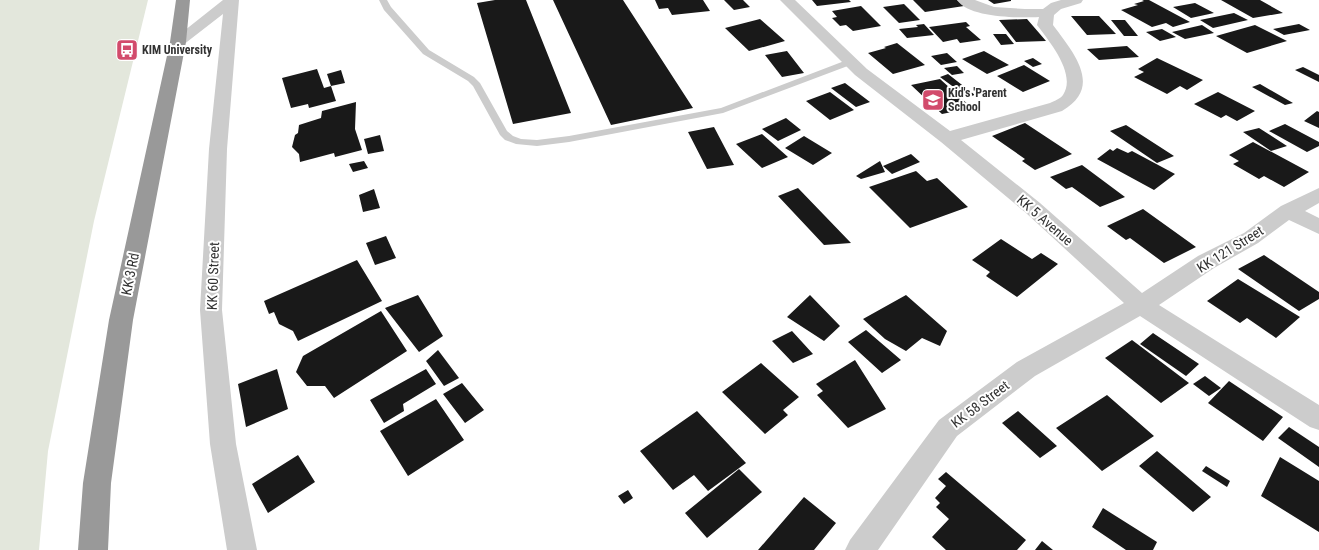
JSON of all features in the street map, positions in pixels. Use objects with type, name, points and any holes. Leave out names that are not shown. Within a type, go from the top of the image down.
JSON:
[{"type":"highway","name":"KK 3 Rd","points":[[93,550],[97,483],[121,320],[178,42],[183,0]]},
{"type":"street","points":[[178,42],[232,0]]},
{"type":"street","name":"KK 60 Street","points":[[232,0],[218,149],[211,310],[223,444],[242,550]]},
{"type":"street","name":"KK 5 Avenue","points":[[787,0],[861,72],[947,138],[1033,208],[1141,305],[1319,419]]},
{"type":"street","points":[[964,0],[986,10],[1003,13],[1046,13],[1056,6],[1076,0]]},
{"type":"street","points":[[947,138],[1056,107],[1071,96],[1076,81],[1070,61],[1045,25],[1046,13]]},
{"type":"street","name":"KK 121 Street","points":[[1141,305],[1206,262],[1251,238],[1288,211],[1319,195]]},
{"type":"street","points":[[1288,211],[1319,227]]},
{"type":"street","name":"KK 58 Street","points":[[860,550],[948,428],[1026,369],[1141,305]]},
{"type":"lane","points":[[384,0],[387,8],[426,52],[464,74],[477,85],[503,133],[509,138],[520,142],[537,143],[569,139],[723,110],[850,62]]},
{"type":"shaded area","points":[[0,0],[148,0],[94,221],[48,451],[39,550],[0,550]]},
{"type":"building","points":[[495,0],[526,0],[571,113],[513,124],[477,3]]},
{"type":"building","points":[[553,0],[623,0],[693,108],[611,125]]},
{"type":"building","points":[[655,0],[703,0],[710,11],[672,15],[668,8],[659,9]]},
{"type":"building","points":[[724,0],[743,0],[750,7],[734,10]]},
{"type":"building","points":[[812,0],[849,0],[851,2],[817,6]]},
{"type":"building","points":[[913,0],[957,0],[964,6],[925,12]]},
{"type":"building","points":[[988,0],[1011,0],[1011,1],[994,4]]},
{"type":"building","points":[[1142,0],[1149,0],[1190,22],[1173,27],[1166,23],[1152,27],[1121,10],[1138,5],[1134,4],[1144,1]]},
{"type":"building","points":[[1221,0],[1260,0],[1283,13],[1253,18]]},
{"type":"building","points":[[1195,3],[1214,13],[1191,18],[1173,7]]},
{"type":"building","points":[[904,4],[920,20],[899,23],[883,7]]},
{"type":"building","points":[[861,6],[881,26],[853,31],[846,25],[840,26],[832,18],[837,17],[832,11]]},
{"type":"building","points":[[1234,13],[1248,20],[1213,28],[1200,20]]},
{"type":"building","points":[[1071,16],[1099,16],[1116,34],[1087,35]]},
{"type":"building","points":[[760,19],[785,41],[749,51],[725,28]]},
{"type":"building","points":[[1027,19],[1046,41],[1016,42],[999,20]]},
{"type":"building","points":[[1111,20],[1125,20],[1138,36],[1124,36]]},
{"type":"building","points":[[966,22],[970,26],[966,27],[981,40],[960,43],[957,39],[943,42],[929,27]]},
{"type":"building","points":[[924,24],[934,35],[907,38],[899,29],[918,27],[916,25]]},
{"type":"building","points":[[1299,24],[1310,30],[1284,35],[1273,29]]},
{"type":"building","points":[[1202,25],[1214,33],[1185,39],[1172,32]]},
{"type":"building","points":[[1255,25],[1287,41],[1247,53],[1216,36]]},
{"type":"building","points":[[1162,29],[1176,37],[1160,41],[1146,32]]},
{"type":"building","points":[[993,34],[1006,34],[1014,44],[1001,45]]},
{"type":"building","points":[[897,43],[925,65],[893,74],[868,53]]},
{"type":"building","points":[[1127,46],[1139,57],[1099,60],[1087,49]]},
{"type":"building","points":[[787,51],[804,73],[782,77],[765,55]]},
{"type":"building","points":[[984,51],[1009,65],[987,74],[962,59]]},
{"type":"building","points":[[947,53],[957,62],[941,65],[931,56]]},
{"type":"building","points":[[1033,58],[1042,64],[1033,67],[1024,61]]},
{"type":"building","points":[[1157,58],[1203,80],[1187,90],[1180,86],[1167,94],[1134,77],[1144,72],[1138,69]]},
{"type":"building","points":[[1024,65],[1050,81],[1023,92],[997,76]]},
{"type":"building","points":[[957,66],[964,73],[952,75],[944,68]]},
{"type":"building","points":[[1303,67],[1319,75],[1319,82],[1295,70]]},
{"type":"building","points":[[317,69],[324,88],[331,86],[336,101],[309,108],[308,104],[291,108],[282,78]]},
{"type":"building","points":[[341,70],[345,83],[331,86],[327,74]]},
{"type":"building","points":[[948,74],[975,95],[967,97],[940,77]]},
{"type":"building","points":[[940,79],[972,108],[942,114],[911,85]]},
{"type":"building","points":[[845,83],[870,102],[856,107],[831,88]]},
{"type":"building","points":[[1260,84],[1293,103],[1285,105],[1252,87]]},
{"type":"building","points":[[830,92],[854,110],[830,120],[806,101]]},
{"type":"building","points":[[1218,92],[1255,111],[1237,121],[1226,115],[1221,118],[1194,104]]},
{"type":"building","points":[[356,102],[355,129],[362,150],[335,157],[334,153],[300,162],[299,154],[292,147],[295,135],[298,133],[299,125],[321,118],[322,111]]},
{"type":"building","points":[[1317,111],[1319,112],[1319,128],[1304,121]]},
{"type":"building","points":[[786,118],[801,130],[778,141],[762,129]]},
{"type":"building","points":[[1025,123],[1072,154],[1035,170],[1022,161],[1025,159],[992,136]]},
{"type":"building","points":[[1285,124],[1319,142],[1319,146],[1307,152],[1269,131]]},
{"type":"building","points":[[1126,125],[1174,156],[1157,163],[1110,131]]},
{"type":"building","points":[[714,127],[734,165],[707,169],[688,132]]},
{"type":"building","points":[[1259,128],[1287,146],[1271,151],[1243,132]]},
{"type":"building","points":[[762,134],[788,157],[762,168],[736,144]]},
{"type":"building","points":[[380,135],[384,151],[368,154],[364,139]]},
{"type":"building","points":[[804,136],[832,153],[813,165],[785,148]]},
{"type":"building","points":[[1253,142],[1309,172],[1284,187],[1264,176],[1259,179],[1233,164],[1239,161],[1229,155]]},
{"type":"building","points":[[1117,148],[1128,153],[1132,151],[1175,174],[1154,190],[1097,159],[1110,149],[1113,151]]},
{"type":"building","points":[[911,154],[920,162],[892,174],[883,166]]},
{"type":"building","points":[[364,161],[368,168],[353,172],[349,164]]},
{"type":"building","points":[[880,161],[885,172],[861,179],[856,176]]},
{"type":"building","points":[[1082,165],[1125,197],[1100,207],[1072,187],[1066,189],[1050,177]]},
{"type":"building","points":[[916,171],[927,181],[937,178],[968,207],[910,228],[869,187]]},
{"type":"building","points":[[798,188],[851,243],[824,245],[778,196]]},
{"type":"building","points":[[374,189],[380,208],[363,212],[359,195]]},
{"type":"building","points":[[1143,209],[1196,247],[1164,263],[1130,238],[1126,240],[1107,226]]},
{"type":"building","points":[[386,236],[396,258],[375,265],[366,243]]},
{"type":"building","points":[[1001,239],[1032,259],[1041,253],[1058,264],[1017,297],[986,276],[990,272],[972,260]]},
{"type":"building","points":[[1264,255],[1319,292],[1319,299],[1299,311],[1238,269]]},
{"type":"building","points":[[357,260],[382,301],[298,341],[293,331],[279,324],[274,312],[269,314],[264,301]]},
{"type":"building","points":[[1238,279],[1300,317],[1276,338],[1247,318],[1240,323],[1207,301]]},
{"type":"building","points":[[418,295],[443,336],[419,352],[385,308]]},
{"type":"building","points":[[810,295],[840,326],[824,341],[787,317]]},
{"type":"building","points":[[906,295],[947,331],[940,346],[922,338],[906,351],[885,339],[863,319]]},
{"type":"building","points":[[381,311],[407,351],[334,398],[325,386],[307,386],[296,372],[303,356]]},
{"type":"building","points":[[866,330],[901,360],[882,373],[848,342]]},
{"type":"building","points":[[792,331],[813,354],[793,363],[772,341]]},
{"type":"building","points":[[1153,333],[1199,364],[1186,376],[1140,344]]},
{"type":"building","points":[[1132,340],[1189,383],[1161,403],[1105,358]]},
{"type":"building","points":[[438,350],[459,378],[444,386],[426,361]]},
{"type":"building","points":[[855,360],[886,409],[848,428],[817,395],[823,391],[816,384]]},
{"type":"building","points":[[761,363],[799,397],[783,410],[788,415],[765,434],[722,392]]},
{"type":"building","points":[[277,369],[288,409],[246,427],[238,384]]},
{"type":"building","points":[[426,369],[436,384],[403,404],[404,411],[384,423],[370,400]]},
{"type":"building","points":[[1205,376],[1221,388],[1209,396],[1193,384]]},
{"type":"building","points":[[1229,381],[1283,417],[1263,441],[1208,403]]},
{"type":"building","points":[[462,383],[484,410],[465,423],[443,394]]},
{"type":"building","points":[[1107,395],[1154,436],[1102,471],[1056,428]]},
{"type":"building","points":[[436,399],[464,440],[408,476],[380,431]]},
{"type":"building","points":[[697,411],[746,463],[708,491],[694,475],[673,490],[640,451]]},
{"type":"building","points":[[1018,411],[1057,446],[1040,458],[1002,423]]},
{"type":"building","points":[[1289,427],[1319,447],[1319,467],[1278,438]]},
{"type":"building","points":[[1157,451],[1211,497],[1193,512],[1139,466]]},
{"type":"building","points":[[298,455],[315,482],[268,513],[252,484]]},
{"type":"building","points":[[1280,457],[1319,481],[1319,532],[1261,496]]},
{"type":"building","points":[[1206,466],[1230,481],[1227,487],[1202,471]]},
{"type":"building","points":[[739,469],[762,492],[707,538],[685,513]]},
{"type":"building","points":[[946,472],[1026,540],[1017,550],[946,550],[932,537],[949,519],[936,507],[940,503],[935,498],[946,486],[938,479]]},
{"type":"building","points":[[628,490],[633,498],[624,504],[618,496]]},
{"type":"building","points":[[804,497],[836,523],[814,550],[758,550]]},
{"type":"building","points":[[1103,508],[1157,542],[1153,550],[1126,550],[1092,527]]},
{"type":"building","points":[[1042,541],[1053,550],[1035,550]]},
{"type":"place","name":"KIM University","points":[[127,50]]},
{"type":"place","name":"Kid's 'Parent School","points":[[933,100]]}]
